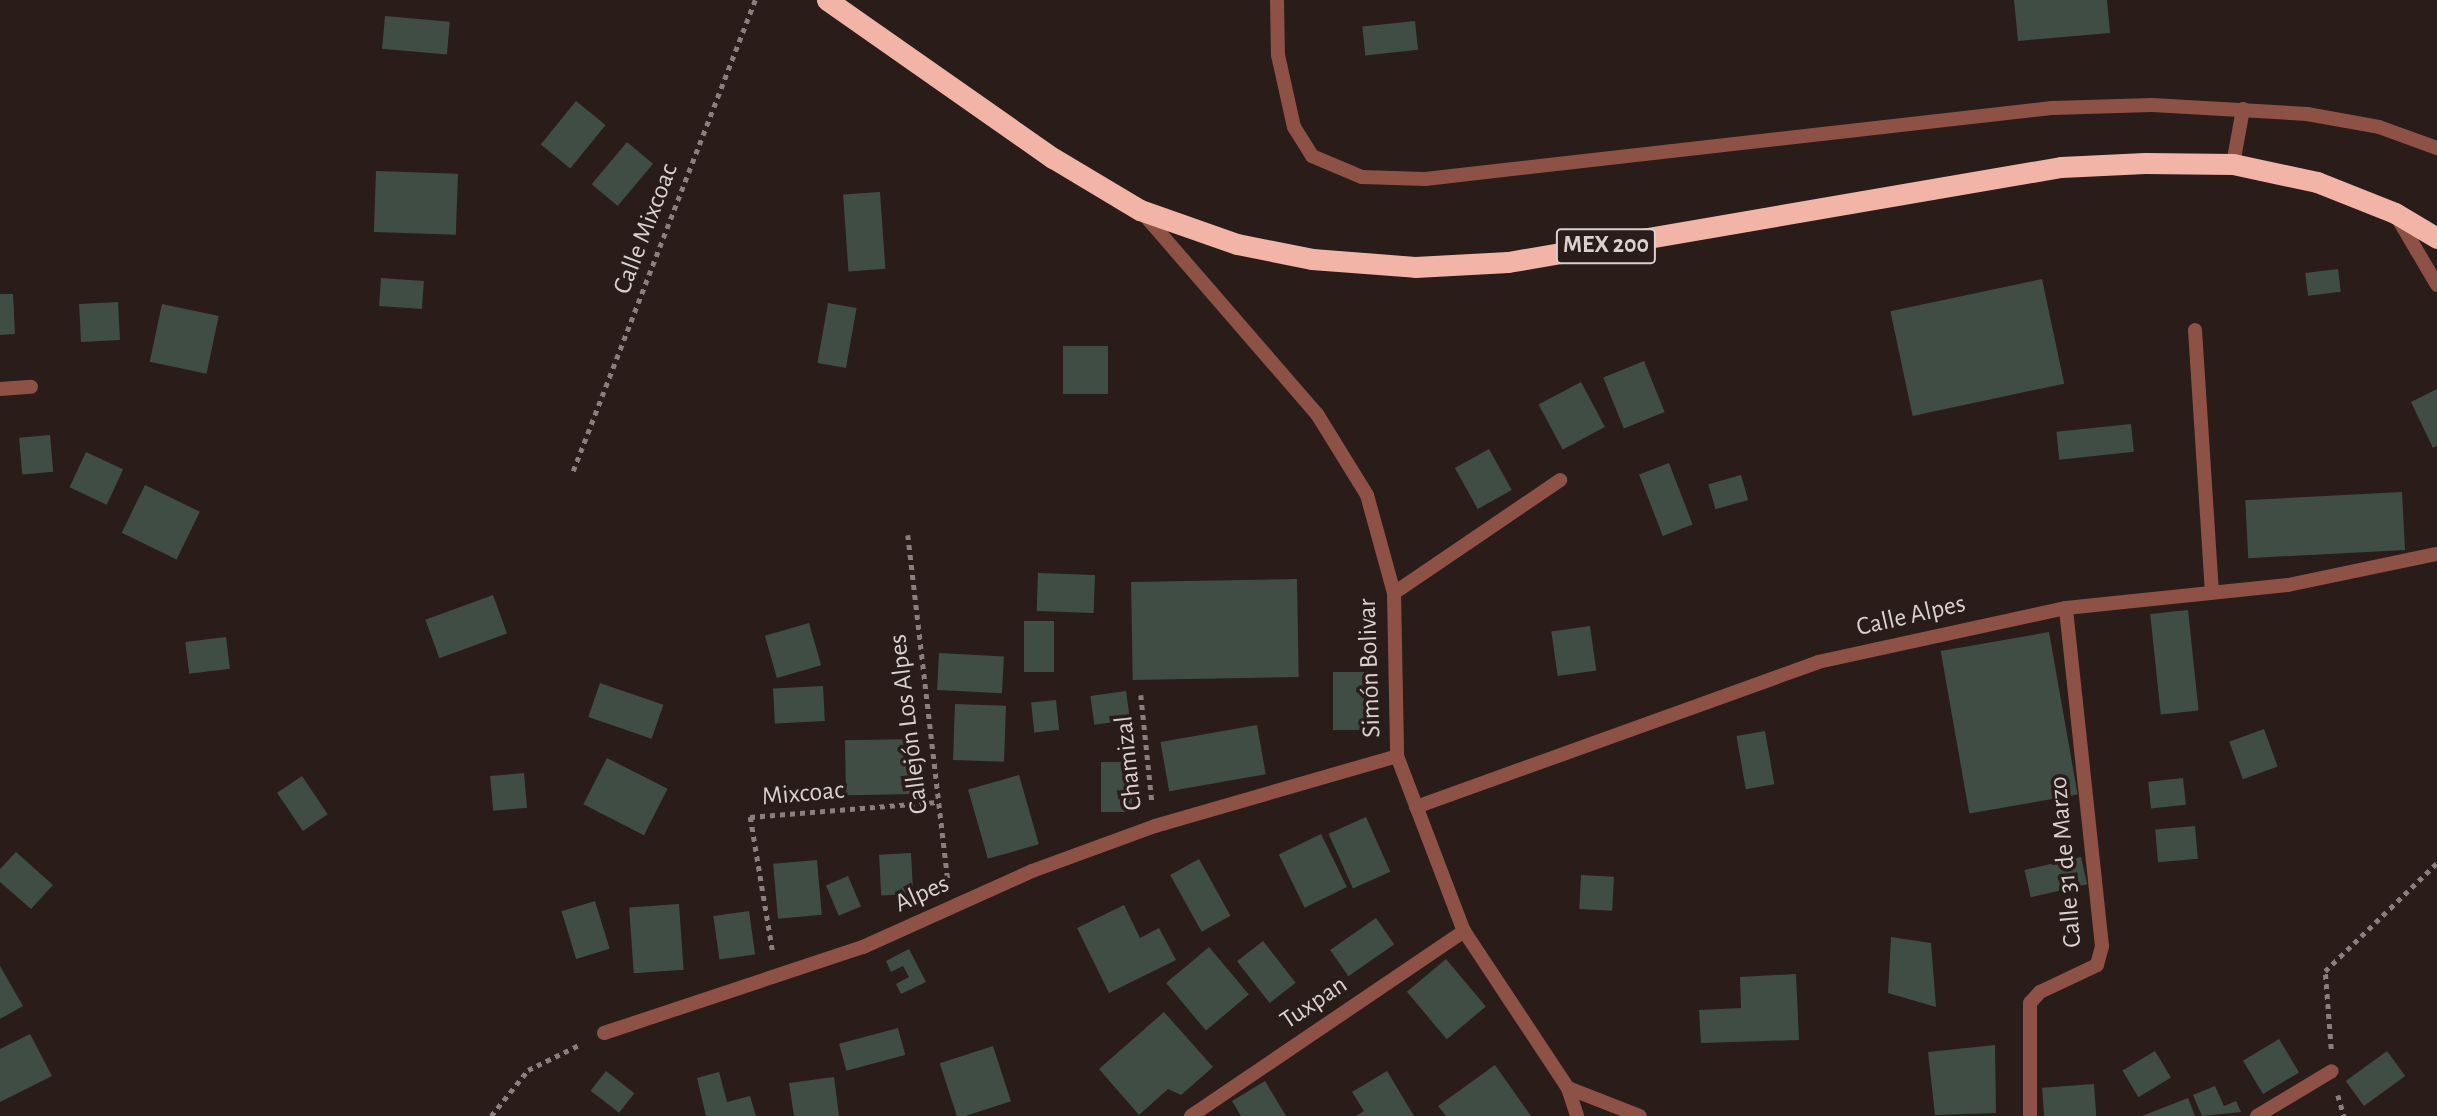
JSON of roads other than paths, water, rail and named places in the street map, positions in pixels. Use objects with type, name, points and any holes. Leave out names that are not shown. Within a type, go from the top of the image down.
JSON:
[{"type":"highway","name":"MEX 200","points":[[827,0],[1053,158],[1140,210],[1237,244],[1312,259],[1415,267],[1507,262],[2061,167],[2233,164],[2317,182],[2395,213],[2437,238]]},
{"type":"street","points":[[1277,0],[1278,55],[1294,127],[1312,156],[1362,177],[1425,178],[2052,108],[2243,109],[2379,127],[2437,148]]},
{"type":"street","points":[[2233,164],[2243,109]]},
{"type":"street","name":"Simón Bolivar","points":[[1140,210],[1317,414],[1367,495],[1394,593],[1397,756],[1464,931],[1568,1088],[1577,1116]]},
{"type":"street","points":[[2395,213],[2437,285]]},
{"type":"street","points":[[2195,330],[2212,590]]},
{"type":"street","points":[[0,388],[32,387]]},
{"type":"street","points":[[1394,593],[1560,480]]},
{"type":"street","name":"Calle Alpes","points":[[1416,807],[1818,662],[2066,608],[2212,590],[2288,585],[2437,554]]},
{"type":"street","name":"Calle 31 de Marzo","points":[[2030,1116],[2030,1003],[2040,992],[2096,965],[2102,946],[2066,608]]},
{"type":"street","name":"Alpes","points":[[604,1033],[776,979],[952,908],[1032,871],[1155,827],[1397,756]]},
{"type":"street","name":"Tuxpan","points":[[1191,1116],[1464,931]]},
{"type":"street","points":[[2257,1116],[2332,1071]]},
{"type":"street","points":[[1568,1088],[1640,1116]]}]
